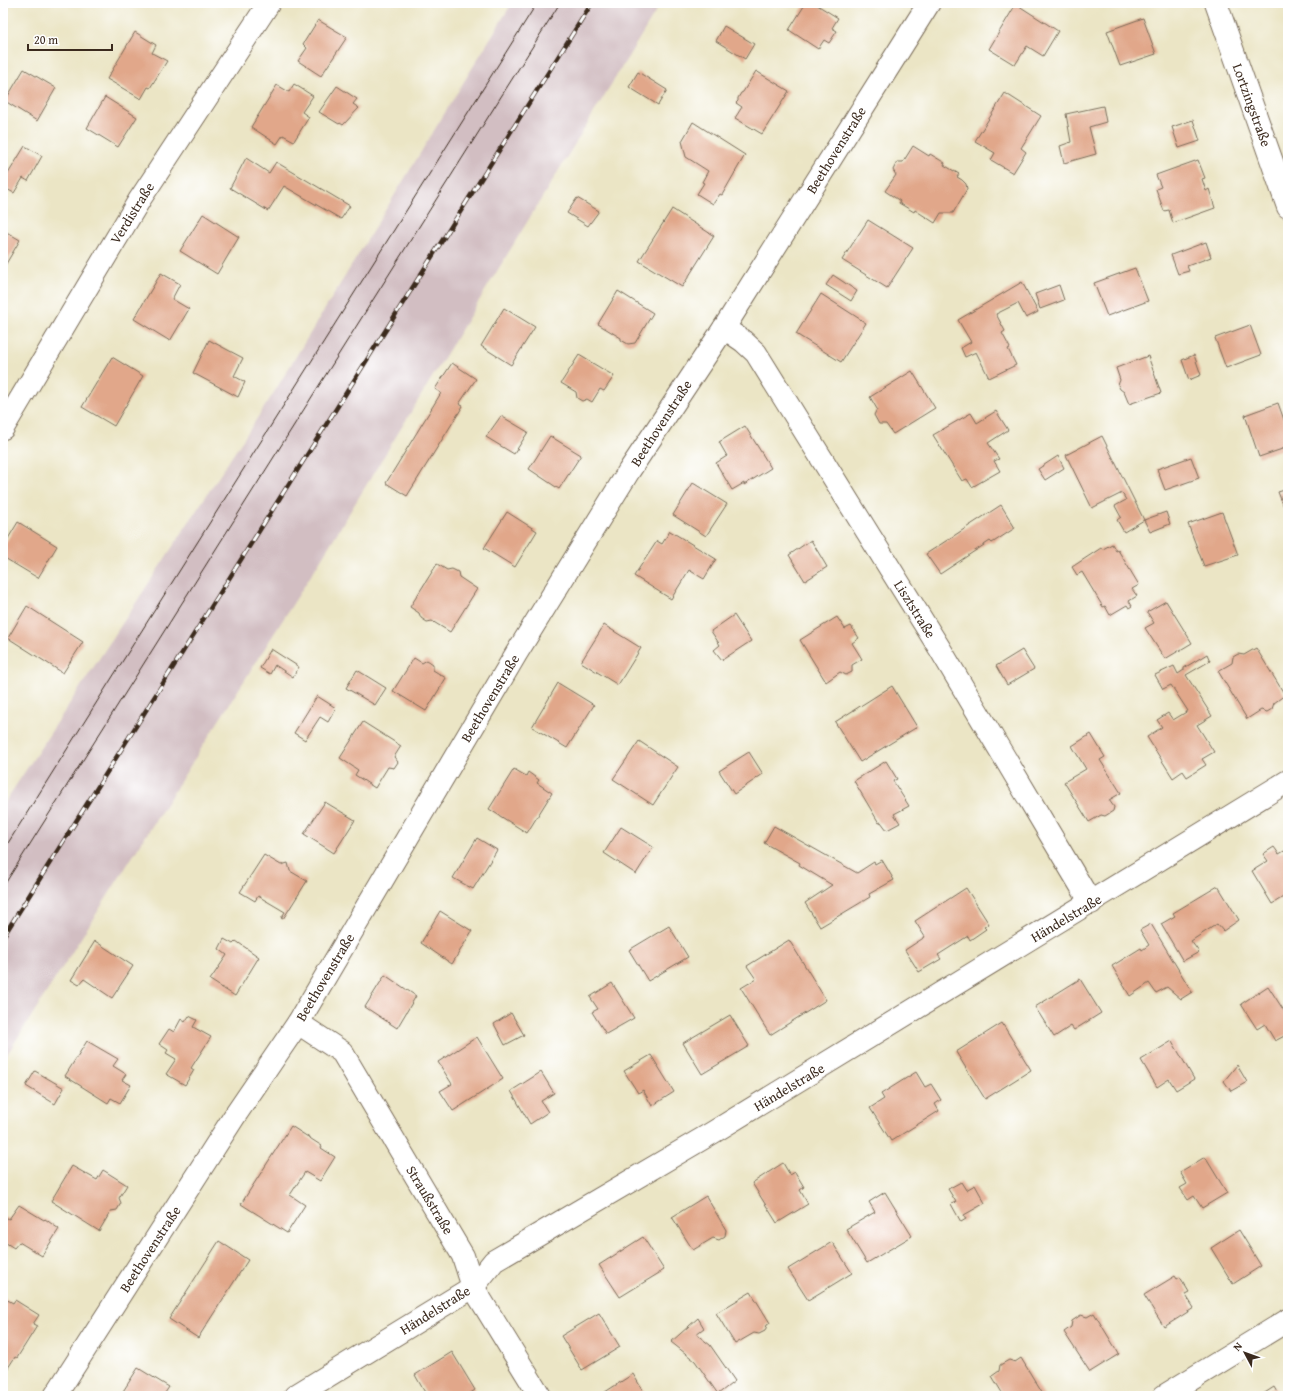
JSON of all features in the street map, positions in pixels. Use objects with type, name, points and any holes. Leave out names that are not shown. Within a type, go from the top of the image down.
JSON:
[{"type":"street","name":"Verdistraße","points":[[3,428],[140,199],[269,3]]},
{"type":"street","name":"Beethovenstraße","points":[[55,1396],[234,1117],[298,1023],[516,654],[630,471],[724,328],[929,3]]},
{"type":"street","name":"Lortzingstraße","points":[[1216,3],[1288,207]]},
{"type":"street","name":"Lisztstraße","points":[[724,328],[743,341],[756,353],[940,649],[1091,903]]},
{"type":"street","name":"Händelstraße","points":[[295,1396],[473,1287],[494,1262],[712,1133],[1091,903],[1288,781]]},
{"type":"street","name":"Straußstraße","points":[[298,1023],[342,1052],[463,1256],[473,1287],[540,1396]]},
{"type":"street","points":[[1164,1396],[1288,1320]]},
{"type":"shaded area","points":[[512,3],[661,3],[315,569],[3,1061],[3,805],[273,394]]},
{"type":"building","points":[[806,3],[814,3],[838,18],[832,28],[837,31],[829,43],[824,40],[818,49],[789,30]]},
{"type":"building","points":[[1016,4],[1058,31],[1043,56],[1027,46],[1015,65],[989,49]]},
{"type":"building","points":[[1143,18],[1156,54],[1120,66],[1107,31]]},
{"type":"building","points":[[318,20],[347,37],[321,76],[298,61],[307,48],[303,44]]},
{"type":"building","points":[[724,26],[754,44],[745,59],[716,41]]},
{"type":"building","points":[[135,32],[156,45],[152,53],[167,61],[150,88],[148,87],[141,99],[107,79]]},
{"type":"building","points":[[24,69],[56,88],[37,121],[5,101]]},
{"type":"building","points":[[756,71],[789,91],[762,134],[735,118],[742,107],[736,103],[738,98]]},
{"type":"building","points":[[638,72],[667,90],[658,105],[629,87]]},
{"type":"building","points":[[294,84],[313,96],[302,112],[309,117],[294,141],[283,135],[277,144],[251,127],[277,85],[289,92]]},
{"type":"building","points":[[337,86],[357,99],[353,104],[359,108],[343,125],[319,112]]},
{"type":"building","points":[[1005,93],[1041,116],[1021,148],[1026,152],[1013,173],[991,160],[995,153],[975,141]]},
{"type":"building","points":[[105,97],[137,117],[118,147],[87,128]]},
{"type":"building","points":[[1103,106],[1106,122],[1089,127],[1096,154],[1064,163],[1060,146],[1071,142],[1066,114]]},
{"type":"building","points":[[1193,120],[1200,141],[1179,148],[1172,127]]},
{"type":"building","points":[[693,122],[745,155],[722,195],[720,194],[713,204],[697,194],[704,183],[702,182],[708,171],[686,157],[682,141]]},
{"type":"building","points":[[25,146],[42,156],[28,181],[23,178],[14,193],[3,187],[3,182]]},
{"type":"building","points":[[913,146],[929,156],[930,154],[945,163],[944,165],[959,174],[957,177],[966,184],[967,189],[953,213],[941,213],[935,223],[915,210],[914,212],[899,203],[900,201],[885,191],[896,175],[893,170],[897,162],[903,162]]},
{"type":"building","points":[[246,158],[269,173],[276,162],[350,206],[341,219],[284,186],[268,211],[230,188]]},
{"type":"building","points":[[1198,160],[1205,178],[1202,179],[1206,191],[1209,189],[1215,208],[1173,223],[1169,210],[1164,211],[1156,189],[1161,187],[1156,175]]},
{"type":"building","points":[[577,198],[599,211],[588,226],[567,213]]},
{"type":"building","points":[[672,209],[714,236],[682,287],[639,261]]},
{"type":"building","points":[[203,214],[239,237],[217,274],[180,251]]},
{"type":"building","points":[[868,220],[913,248],[887,288],[842,260]]},
{"type":"building","points":[[3,230],[20,240],[3,269]]},
{"type":"building","points":[[1206,242],[1211,257],[1187,266],[1189,271],[1178,274],[1171,255]]},
{"type":"building","points":[[1135,268],[1148,301],[1107,316],[1094,283]]},
{"type":"building","points":[[161,273],[180,284],[172,299],[189,309],[170,341],[134,319]]},
{"type":"building","points":[[833,275],[857,291],[851,301],[826,285]]},
{"type":"building","points":[[1022,282],[1038,312],[1026,318],[1018,303],[996,314],[1005,331],[1002,333],[1010,348],[1008,349],[1016,365],[989,378],[976,352],[965,357],[961,348],[971,342],[958,320]]},
{"type":"building","points":[[1059,285],[1064,300],[1040,309],[1035,294]]},
{"type":"building","points":[[618,291],[653,313],[635,343],[628,344],[598,324]]},
{"type":"building","points":[[821,294],[866,323],[841,362],[796,334]]},
{"type":"building","points":[[504,308],[535,327],[511,365],[481,346]]},
{"type":"building","points":[[1250,325],[1261,355],[1226,368],[1215,338]]},
{"type":"building","points":[[209,340],[243,358],[234,376],[245,382],[238,397],[193,373]]},
{"type":"building","points":[[579,355],[614,376],[604,391],[600,389],[592,402],[587,399],[582,401],[577,398],[576,392],[561,383]]},
{"type":"building","points":[[1194,355],[1201,375],[1189,380],[1182,360]]},
{"type":"building","points":[[1148,356],[1161,393],[1129,404],[1124,392],[1118,385],[1120,380],[1116,368]]},
{"type":"building","points":[[112,357],[143,376],[114,426],[82,407]]},
{"type":"building","points":[[452,363],[476,379],[459,404],[463,406],[407,496],[386,483],[441,393],[435,389]]},
{"type":"building","points":[[912,371],[935,408],[893,434],[886,424],[879,424],[874,415],[877,409],[870,397]]},
{"type":"building","points":[[1278,403],[1288,431],[1288,447],[1259,457],[1245,415]]},
{"type":"building","points":[[996,411],[1008,430],[988,443],[999,459],[994,461],[1000,471],[972,487],[967,479],[962,481],[933,435],[971,413],[977,423]]},
{"type":"building","points":[[501,416],[528,432],[514,454],[486,437]]},
{"type":"building","points":[[745,426],[771,468],[744,485],[744,483],[732,490],[716,463],[727,456],[719,442]]},
{"type":"building","points":[[550,436],[581,455],[559,489],[529,469]]},
{"type":"building","points":[[1102,436],[1144,520],[1124,532],[1117,520],[1121,517],[1115,506],[1126,500],[1122,493],[1092,508],[1066,455]]},
{"type":"building","points":[[1058,456],[1064,468],[1045,480],[1038,469]]},
{"type":"building","points":[[1191,457],[1199,478],[1165,490],[1157,469]]},
{"type":"building","points":[[693,483],[727,504],[706,536],[673,515]]},
{"type":"building","points":[[1288,489],[1288,511],[1286,512],[1278,492]]},
{"type":"building","points":[[1001,505],[1015,528],[992,543],[990,541],[940,574],[926,554]]},
{"type":"building","points":[[507,512],[537,531],[515,567],[484,548]]},
{"type":"building","points":[[1166,512],[1170,524],[1150,532],[1144,520]]},
{"type":"building","points":[[1222,512],[1238,555],[1204,566],[1188,524]]},
{"type":"building","points":[[18,522],[57,546],[38,578],[3,557],[3,547]]},
{"type":"building","points":[[670,531],[716,559],[704,579],[689,570],[671,599],[634,576],[657,541],[662,544]]},
{"type":"building","points":[[811,540],[827,567],[805,581],[789,555]]},
{"type":"building","points":[[1112,544],[1116,551],[1118,550],[1139,585],[1132,589],[1137,596],[1129,601],[1132,606],[1129,608],[1127,605],[1110,615],[1105,606],[1103,607],[1082,572],[1077,575],[1072,567],[1101,548],[1103,549]]},
{"type":"building","points":[[437,564],[447,570],[452,569],[458,572],[459,577],[477,589],[450,632],[432,621],[427,622],[421,618],[419,613],[410,607]]},
{"type":"building","points":[[1166,601],[1192,643],[1165,659],[1145,628],[1154,623],[1147,612]]},
{"type":"building","points":[[27,606],[83,642],[63,673],[8,638]]},
{"type":"building","points":[[734,615],[751,641],[722,660],[714,650],[720,645],[711,631]]},
{"type":"building","points":[[837,617],[845,629],[851,626],[859,638],[852,643],[862,659],[852,665],[852,672],[846,675],[840,672],[826,682],[800,640]]},
{"type":"building","points":[[604,625],[641,648],[618,685],[581,662]]},
{"type":"building","points":[[1256,648],[1285,695],[1274,703],[1272,709],[1267,712],[1261,710],[1247,719],[1218,671],[1232,663],[1233,657],[1238,654],[1244,655]]},
{"type":"building","points":[[271,649],[299,667],[293,677],[275,665],[270,674],[260,668]]},
{"type":"building","points":[[1022,650],[1034,669],[1007,685],[996,666]]},
{"type":"building","points":[[1207,654],[1210,661],[1186,675],[1212,716],[1197,725],[1214,752],[1202,759],[1206,765],[1187,777],[1183,771],[1173,778],[1147,737],[1162,727],[1157,720],[1168,713],[1173,720],[1188,711],[1171,685],[1163,689],[1155,675],[1174,666],[1178,674],[1184,670],[1184,668]]},
{"type":"building","points":[[414,658],[422,663],[427,660],[433,664],[433,670],[446,678],[426,711],[393,691]]},
{"type":"building","points":[[357,670],[386,688],[375,705],[346,688]]},
{"type":"building","points":[[558,683],[594,705],[567,748],[532,727]]},
{"type":"building","points":[[892,686],[917,727],[860,762],[835,722]]},
{"type":"building","points":[[317,696],[336,708],[328,722],[320,717],[305,740],[294,733]]},
{"type":"building","points":[[363,722],[401,746],[394,757],[398,762],[394,768],[388,767],[375,788],[355,775],[358,770],[340,758]]},
{"type":"building","points":[[1091,734],[1105,757],[1100,760],[1121,793],[1109,800],[1114,807],[1113,811],[1105,816],[1101,815],[1089,822],[1064,782],[1086,769],[1072,746]]},
{"type":"building","points":[[639,741],[678,767],[653,805],[613,779]]},
{"type":"building","points":[[749,752],[763,774],[734,794],[719,771]]},
{"type":"building","points":[[886,761],[897,779],[893,781],[909,806],[894,814],[900,823],[887,830],[881,822],[879,823],[854,781]]},
{"type":"building","points":[[514,769],[526,776],[528,772],[539,780],[537,783],[552,793],[527,833],[489,809]]},
{"type":"building","points":[[325,802],[355,820],[334,853],[304,834]]},
{"type":"building","points":[[774,826],[857,873],[874,862],[875,864],[882,860],[894,880],[869,894],[870,897],[820,927],[805,903],[832,885],[799,865],[800,863],[764,843]]},
{"type":"building","points":[[621,827],[653,847],[636,874],[604,853]]},
{"type":"building","points":[[477,838],[497,850],[473,889],[453,878]]},
{"type":"building","points":[[1274,847],[1279,854],[1288,849],[1288,894],[1272,904],[1252,871],[1268,861],[1263,854]]},
{"type":"building","points":[[264,855],[281,865],[288,863],[290,871],[307,881],[283,919],[281,918],[285,912],[258,896],[255,901],[240,892]]},
{"type":"building","points":[[1218,886],[1239,920],[1223,931],[1217,924],[1191,941],[1199,952],[1183,961],[1161,924],[1175,916],[1173,913]]},
{"type":"building","points":[[966,888],[989,924],[984,927],[986,929],[970,940],[968,936],[938,955],[941,959],[919,972],[905,950],[925,937],[915,921]]},
{"type":"building","points":[[440,911],[472,931],[452,964],[421,943]]},
{"type":"building","points":[[1151,924],[1192,992],[1181,999],[1167,987],[1156,993],[1149,983],[1130,996],[1112,966],[1141,948],[1142,950],[1149,945],[1140,930]]},
{"type":"building","points":[[669,926],[688,957],[648,981],[629,950]]},
{"type":"building","points":[[224,939],[233,944],[236,941],[259,957],[235,996],[210,980],[227,955],[219,949]]},
{"type":"building","points":[[789,940],[826,1000],[770,1035],[741,988],[756,979],[747,966]]},
{"type":"building","points":[[95,941],[133,966],[112,998],[84,979],[79,985],[71,980]]},
{"type":"building","points":[[385,975],[416,996],[397,1028],[365,1007]]},
{"type":"building","points":[[1080,979],[1101,1013],[1074,1030],[1071,1026],[1054,1037],[1035,1007]]},
{"type":"building","points":[[612,983],[634,1018],[606,1034],[592,1012],[598,1009],[590,997]]},
{"type":"building","points":[[1268,986],[1288,1017],[1288,1034],[1275,1041],[1265,1024],[1257,1029],[1241,1004]]},
{"type":"building","points":[[511,1013],[524,1035],[505,1045],[494,1024]]},
{"type":"building","points":[[730,1015],[749,1046],[702,1074],[683,1043]]},
{"type":"building","points":[[189,1016],[197,1020],[193,1027],[211,1037],[191,1068],[194,1070],[185,1085],[166,1074],[176,1059],[166,1053],[168,1050],[159,1044],[169,1029],[174,1032],[181,1019],[185,1022]]},
{"type":"building","points":[[1002,1023],[1031,1070],[985,1099],[956,1052]]},
{"type":"building","points":[[477,1037],[503,1079],[453,1111],[440,1091],[452,1084],[438,1062]]},
{"type":"building","points":[[87,1041],[118,1059],[113,1066],[126,1074],[122,1080],[131,1085],[120,1103],[111,1098],[108,1103],[65,1076]]},
{"type":"building","points":[[1172,1041],[1194,1079],[1176,1090],[1169,1079],[1157,1087],[1141,1060]]},
{"type":"building","points":[[651,1055],[674,1092],[652,1106],[643,1090],[638,1093],[624,1071]]},
{"type":"building","points":[[1237,1065],[1247,1082],[1231,1091],[1224,1081]]},
{"type":"building","points":[[35,1071],[64,1088],[55,1104],[26,1086]]},
{"type":"building","points":[[541,1072],[554,1093],[541,1101],[548,1112],[530,1124],[511,1091]]},
{"type":"building","points":[[916,1072],[925,1087],[931,1084],[941,1100],[935,1104],[939,1111],[891,1141],[870,1108],[884,1099],[881,1094]]},
{"type":"building","points":[[291,1126],[322,1146],[321,1148],[335,1157],[320,1181],[305,1172],[290,1195],[305,1205],[287,1233],[241,1204]]},
{"type":"building","points":[[1205,1157],[1227,1193],[1202,1208],[1194,1196],[1188,1200],[1180,1188],[1187,1184],[1180,1172]]},
{"type":"building","points":[[783,1163],[790,1175],[795,1172],[804,1187],[800,1190],[808,1204],[777,1223],[752,1183]]},
{"type":"building","points":[[72,1166],[97,1180],[103,1170],[127,1185],[119,1198],[121,1203],[117,1210],[111,1211],[99,1231],[51,1201]]},
{"type":"building","points":[[961,1182],[966,1190],[975,1185],[985,1203],[964,1215],[966,1219],[961,1222],[951,1204],[956,1202],[948,1189]]},
{"type":"building","points":[[885,1192],[912,1236],[867,1263],[846,1229],[875,1212],[869,1202]]},
{"type":"building","points":[[706,1196],[726,1230],[725,1236],[719,1240],[713,1238],[693,1250],[672,1217]]},
{"type":"building","points":[[19,1205],[44,1220],[45,1219],[59,1229],[42,1256],[19,1242],[14,1248],[3,1241],[3,1216],[9,1219]]},
{"type":"building","points":[[1239,1230],[1261,1266],[1233,1284],[1211,1248]]},
{"type":"building","points":[[643,1237],[664,1270],[620,1297],[599,1265]]},
{"type":"building","points":[[219,1241],[248,1260],[198,1338],[169,1319]]},
{"type":"building","points":[[832,1242],[852,1273],[808,1300],[788,1269]]},
{"type":"building","points":[[1175,1276],[1177,1279],[1180,1277],[1189,1292],[1185,1294],[1194,1308],[1164,1327],[1144,1295]]},
{"type":"building","points":[[751,1292],[770,1323],[767,1325],[765,1331],[759,1334],[754,1333],[735,1344],[716,1313]]},
{"type":"building","points":[[4,1298],[13,1303],[15,1300],[39,1315],[33,1324],[37,1326],[17,1358],[15,1357],[6,1371],[3,1369]]},
{"type":"building","points":[[599,1313],[620,1347],[582,1370],[561,1336]]},
{"type":"building","points":[[1094,1313],[1119,1354],[1090,1372],[1064,1332],[1071,1327],[1072,1321],[1081,1315],[1087,1317]]},
{"type":"building","points":[[698,1318],[704,1328],[696,1334],[710,1345],[735,1381],[718,1394],[695,1361],[671,1342]]},
{"type":"building","points":[[452,1352],[475,1390],[466,1396],[427,1396],[415,1375]]},
{"type":"building","points":[[1021,1358],[1044,1396],[1004,1396],[992,1376],[999,1371],[1000,1365],[1009,1360],[1015,1362]]},
{"type":"building","points":[[138,1368],[169,1387],[163,1396],[120,1396]]},
{"type":"building","points":[[633,1374],[646,1396],[603,1396],[602,1394]]},
{"type":"building","points":[[1274,1387],[1279,1396],[1260,1396]]},
{"type":"tram line","points":[[3,851],[537,3]]},
{"type":"tram line","points":[[3,887],[560,3]]},
{"type":"railway","points":[[3,937],[592,3]]}]
